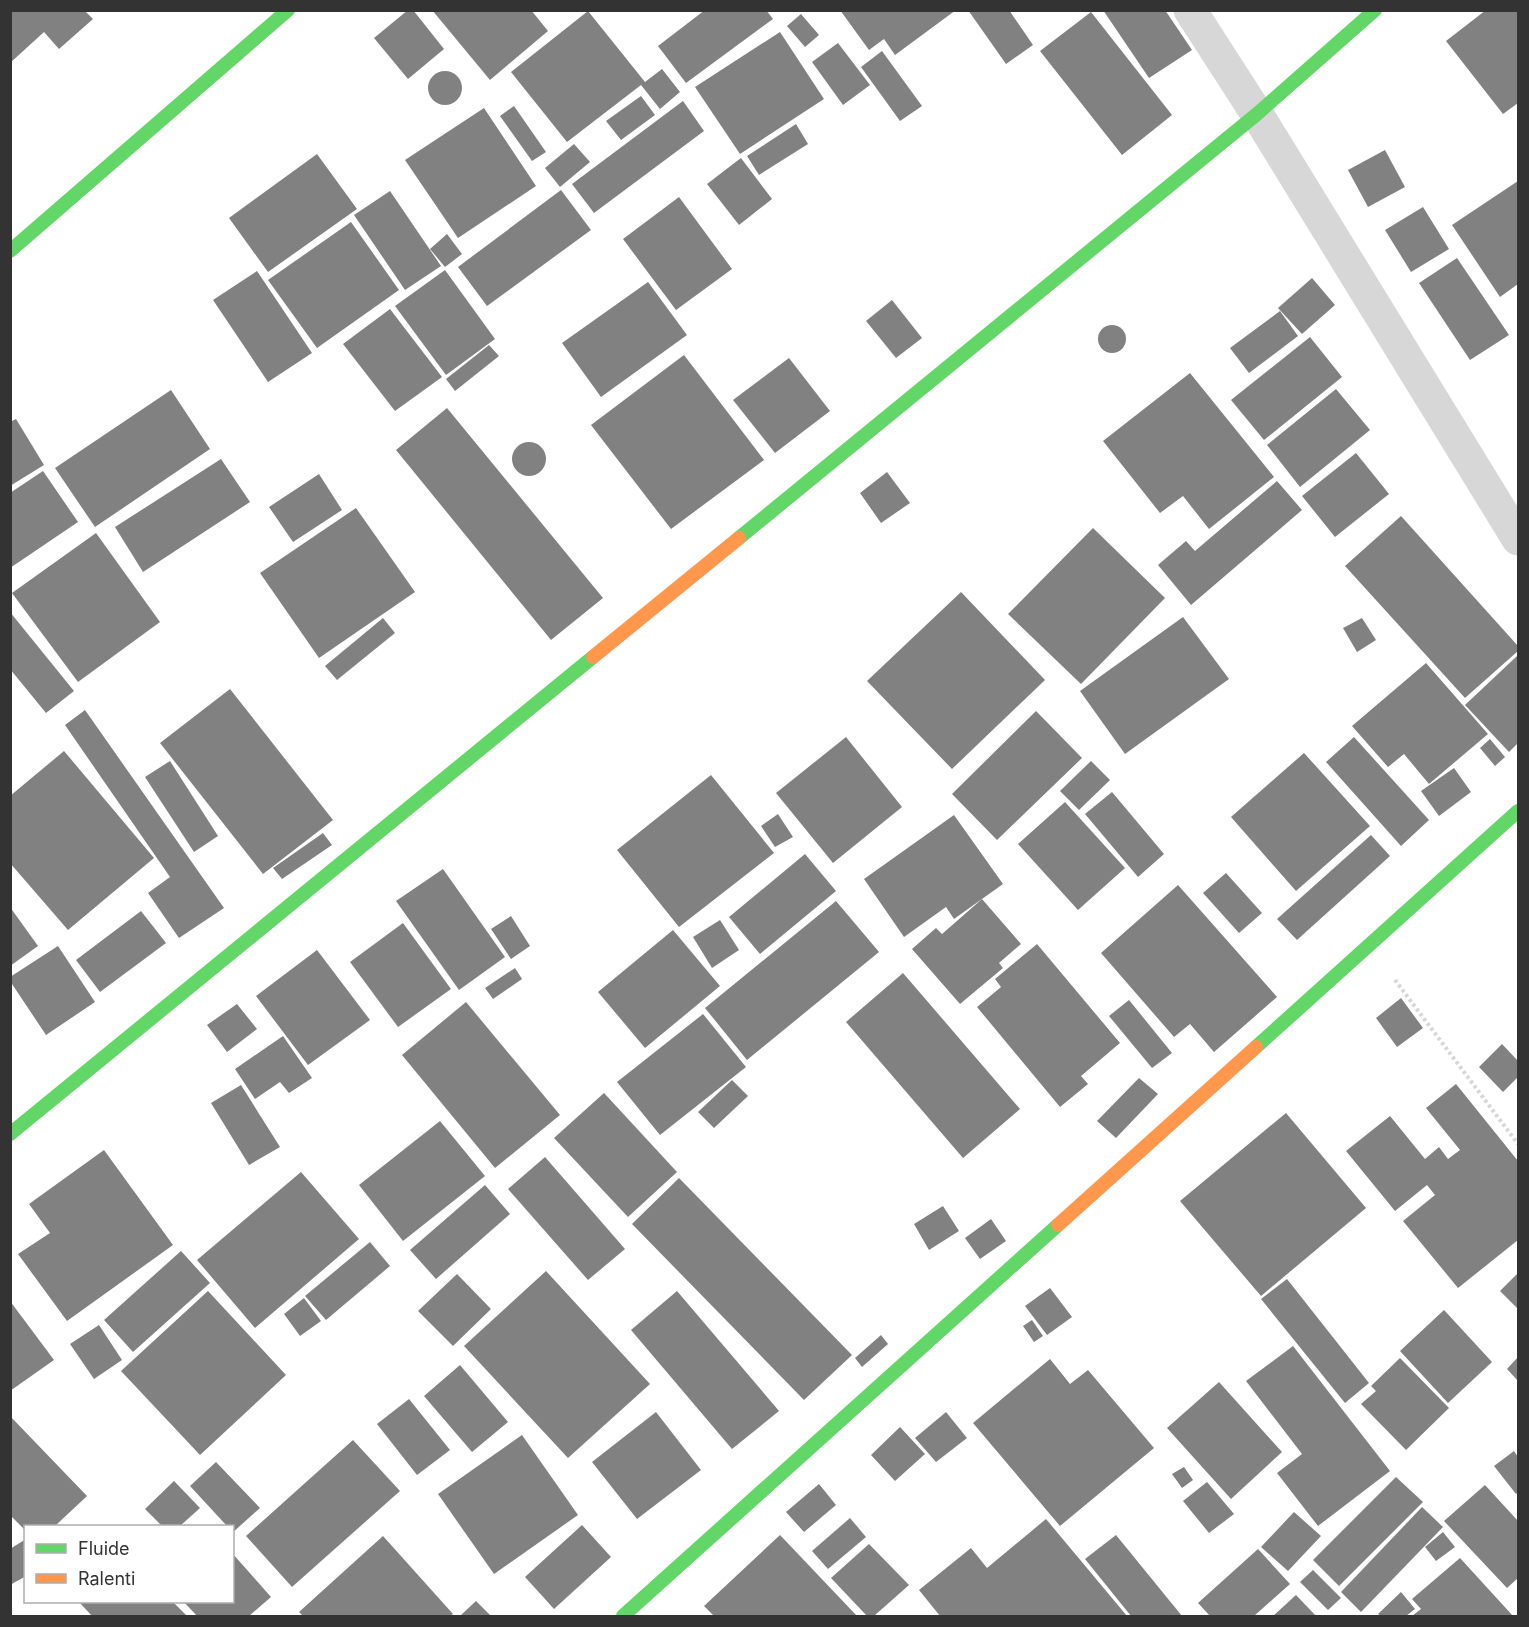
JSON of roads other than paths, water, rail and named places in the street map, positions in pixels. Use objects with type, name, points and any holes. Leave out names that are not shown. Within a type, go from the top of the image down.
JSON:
[{"type":"street","points":[[10,251],[288,10]]},
{"type":"street","points":[[1190,10],[1257,114],[1518,539]]},
{"type":"street","points":[[10,1134],[1257,114],[1376,10]]},
{"type":"street","points":[[624,1617],[1518,810]]}]
